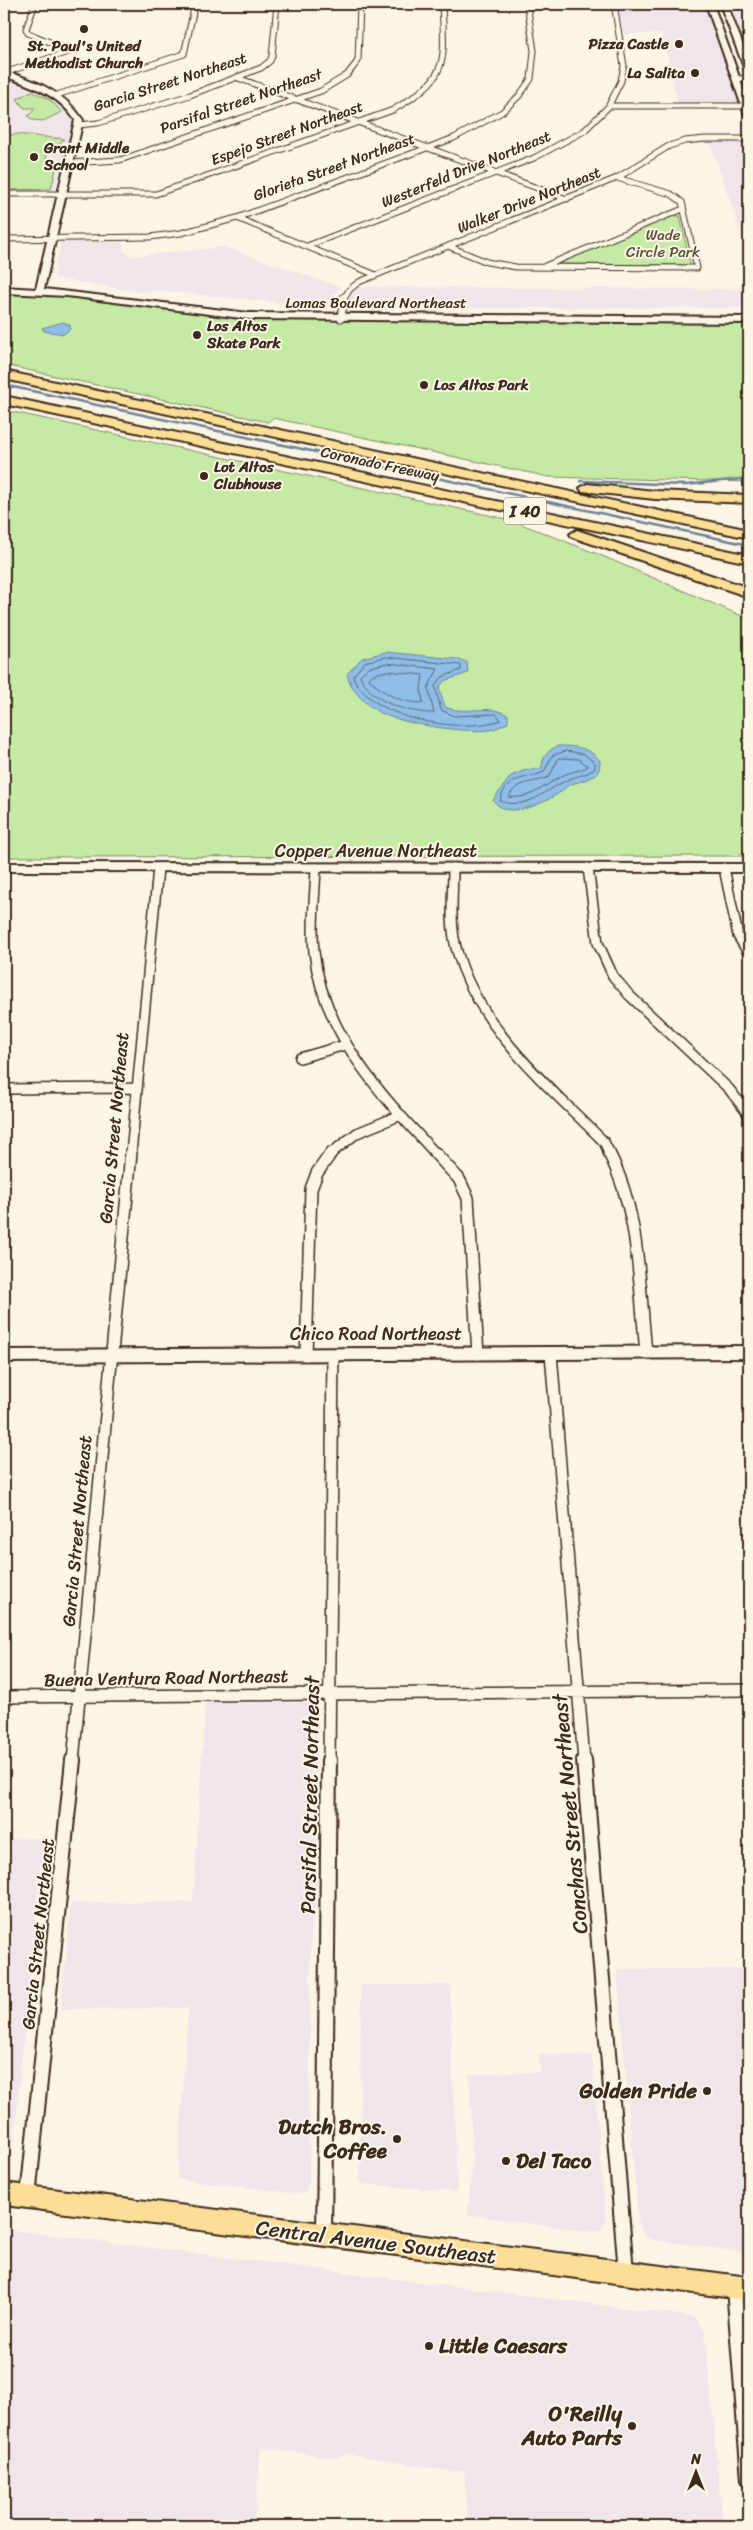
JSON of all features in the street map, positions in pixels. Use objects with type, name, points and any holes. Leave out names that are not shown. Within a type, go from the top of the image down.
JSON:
[{"type":"highway","name":"Coronado Freeway","points":[[4,376],[749,534]]},
{"type":"highway","name":"Coronado Freeway","points":[[4,400],[301,465],[749,559]]},
{"type":"highway","points":[[335,445],[556,484],[655,495],[749,499]]},
{"type":"highway","points":[[301,465],[548,524],[749,593]]},
{"type":"main road","points":[[610,4],[698,4]]},
{"type":"main road","points":[[709,4],[748,106],[749,115]]},
{"type":"main road","points":[[723,4],[749,70]]},
{"type":"main road","points":[[718,29],[733,29]]},
{"type":"main road","points":[[4,73],[57,95],[72,107],[80,125],[69,163],[40,288]]},
{"type":"main road","name":"Lomas Boulevard Northeast","points":[[4,282],[231,314],[640,310],[749,311]]},
{"type":"main road","name":"Lomas Boulevard Northeast","points":[[4,290],[40,288]]},
{"type":"main road","points":[[576,318],[593,315],[637,315],[640,310]]},
{"type":"main road","name":"Lomas Boulevard Northeast","points":[[341,314],[749,320]]},
{"type":"main road","name":"Copper Avenue Northeast","points":[[4,867],[749,868]]},
{"type":"main road","name":"Chico Road Northeast","points":[[4,1356],[749,1352]]},
{"type":"main road","name":"Central Avenue Southeast","points":[[4,2194],[742,2288]]},
{"type":"street","points":[[4,73],[71,51],[28,33],[26,29],[34,4]]},
{"type":"street","points":[[57,95],[184,54],[195,4]]},
{"type":"street","name":"Garcia Street Northeast","points":[[80,125],[98,123],[238,78],[269,62],[272,56],[277,4]]},
{"type":"street","name":"Parsifal Street Northeast","points":[[69,163],[120,160],[296,100],[336,84],[354,69],[358,61],[360,4]]},
{"type":"street","name":"Espejo Street Northeast","points":[[4,194],[143,194],[161,192],[393,110],[418,96],[441,72],[444,62],[442,4]]},
{"type":"street","name":"Glorieta Street Northeast","points":[[4,239],[150,237],[181,233],[237,218],[464,133],[509,106],[524,90],[534,66],[527,4]]},
{"type":"street","name":"Westerfeld Drive Northeast","points":[[307,246],[544,153],[597,120],[610,106],[618,92],[624,66],[614,4]]},
{"type":"street","points":[[238,78],[567,199]]},
{"type":"street","points":[[737,79],[749,78]]},
{"type":"street","points":[[610,106],[748,106]]},
{"type":"street","name":"Walker Drive Northeast","points":[[341,314],[343,298],[348,289],[376,275],[617,178],[669,146],[685,141],[749,139]]},
{"type":"street","points":[[448,246],[497,265],[697,268],[682,202],[671,194],[617,178]]},
{"type":"street","points":[[541,267],[683,209]]},
{"type":"street","points":[[237,218],[376,275]]},
{"type":"street","name":"Garcia Street Northeast","points":[[28,2197],[80,1697],[135,1088],[158,868]]},
{"type":"street","points":[[316,868],[314,934],[316,963],[323,992],[345,1045],[365,1074],[460,1179],[465,1188],[470,1221],[478,1354]]},
{"type":"street","points":[[453,868],[456,949],[476,999],[500,1032],[604,1142],[617,1166],[627,1196],[646,1352]]},
{"type":"street","points":[[588,868],[598,943],[614,976],[629,995],[729,1089],[749,1115]]},
{"type":"street","points":[[724,868],[738,936],[749,954]]},
{"type":"street","points":[[300,1058],[345,1045]]},
{"type":"street","points":[[4,1089],[135,1088]]},
{"type":"street","points":[[306,1354],[311,1189],[315,1176],[330,1150],[364,1129],[401,1115]]},
{"type":"street","name":"Conchas Street Northeast","points":[[551,1353],[581,1692],[626,2272]]},
{"type":"street","name":"Parsifal Street Northeast","points":[[324,2236],[333,1354]]},
{"type":"street","name":"Buena Ventura Road Northeast","points":[[4,1697],[749,1690]]},
{"type":"street","points":[[742,2288],[749,2479]]},
{"type":"shaded area","points":[[617,6],[705,6],[739,102],[732,104],[678,104],[662,34],[624,34]]},
{"type":"shaded area","points":[[728,6],[749,6],[749,62]]},
{"type":"shaded area","name":"Grant Middle School","points":[[4,77],[58,101],[74,124],[55,191],[4,191]]},
{"type":"shaded area","points":[[710,141],[749,141],[749,234],[741,234]]},
{"type":"shaded area","points":[[123,241],[123,251],[132,256],[225,247],[341,287],[324,304],[290,304],[163,291],[139,292],[54,278],[55,272],[53,272],[61,242]]},
{"type":"shaded area","points":[[357,287],[749,289],[749,308],[351,308],[348,306],[348,297]]},
{"type":"shaded area","points":[[205,1703],[311,1703],[317,1705],[318,1709],[316,1902],[311,1926],[309,2184],[306,2192],[299,2194],[177,2179],[188,2008],[61,2009],[71,1903],[193,1902]]},
{"type":"shaded area","points":[[43,1838],[14,2142],[4,2140],[4,1839]]},
{"type":"shaded area","points":[[617,1969],[749,1969],[749,2253],[652,2240],[644,2236],[638,2220]]},
{"type":"shaded area","points":[[361,1985],[450,1985],[457,2192],[360,2184]]},
{"type":"shaded area","points":[[539,2054],[592,2055],[606,2221],[601,2230],[592,2232],[468,2215],[472,2152],[469,2074],[540,2072]]},
{"type":"shaded area","points":[[4,2229],[694,2317],[705,2330],[723,2526],[468,2526],[464,2470],[454,2472],[348,2454],[335,2458],[261,2448],[254,2526],[4,2526]]},
{"type":"green space","points":[[31,91],[49,99],[62,112],[43,121],[32,120],[28,116],[36,108],[24,108],[17,99]]},
{"type":"green space","points":[[17,134],[64,139],[46,156],[48,163],[56,169],[51,189],[4,190],[4,136]]},
{"type":"green space","name":"Wade Circle Park","points":[[673,216],[680,216],[689,265],[562,264],[561,262]]},
{"type":"green space","name":"Los Altos Park","points":[[4,294],[46,295],[251,319],[745,324],[745,327],[749,327],[749,482],[549,477],[273,418],[268,422],[4,365]]},
{"type":"green space","points":[[4,410],[511,520],[600,555],[749,619],[749,856],[4,857]]},
{"type":"water","points":[[63,322],[70,325],[70,329],[64,334],[44,331],[42,328]]},
{"type":"water","points":[[386,652],[456,659],[467,662],[468,673],[444,681],[439,688],[445,707],[461,710],[492,710],[500,712],[508,715],[508,723],[490,730],[453,729],[398,719],[374,709],[357,694],[347,674],[362,658]]},
{"type":"water","points":[[558,746],[587,750],[600,761],[599,770],[590,778],[567,786],[561,792],[535,806],[516,810],[507,809],[499,806],[493,800],[511,776],[523,771],[542,768],[546,754]]},
{"type":"waterway","points":[[4,385],[749,545]]},
{"type":"waterway","points":[[580,481],[686,485],[749,478]]},
{"type":"place","name":"St. Paul's United Methodist Church","points":[[84,29]]},
{"type":"place","name":"Pizza Castle","points":[[679,44]]},
{"type":"place","name":"La Salita","points":[[695,73]]},
{"type":"place","name":"Grant Middle School","points":[[34,157]]},
{"type":"place","name":"Los Altos Skate Park","points":[[197,335]]},
{"type":"place","name":"Los Altos Park","points":[[424,385]]},
{"type":"place","name":"Lot Altos Clubhouse","points":[[204,476]]},
{"type":"place","name":"Golden Pride","points":[[707,2091]]},
{"type":"place","name":"Dutch Bros. Coffee","points":[[397,2139]]},
{"type":"place","name":"Del Taco","points":[[506,2161]]},
{"type":"place","name":"Little Caesars","points":[[429,2346]]},
{"type":"place","name":"O'Reilly Auto Parts","points":[[632,2426]]}]
